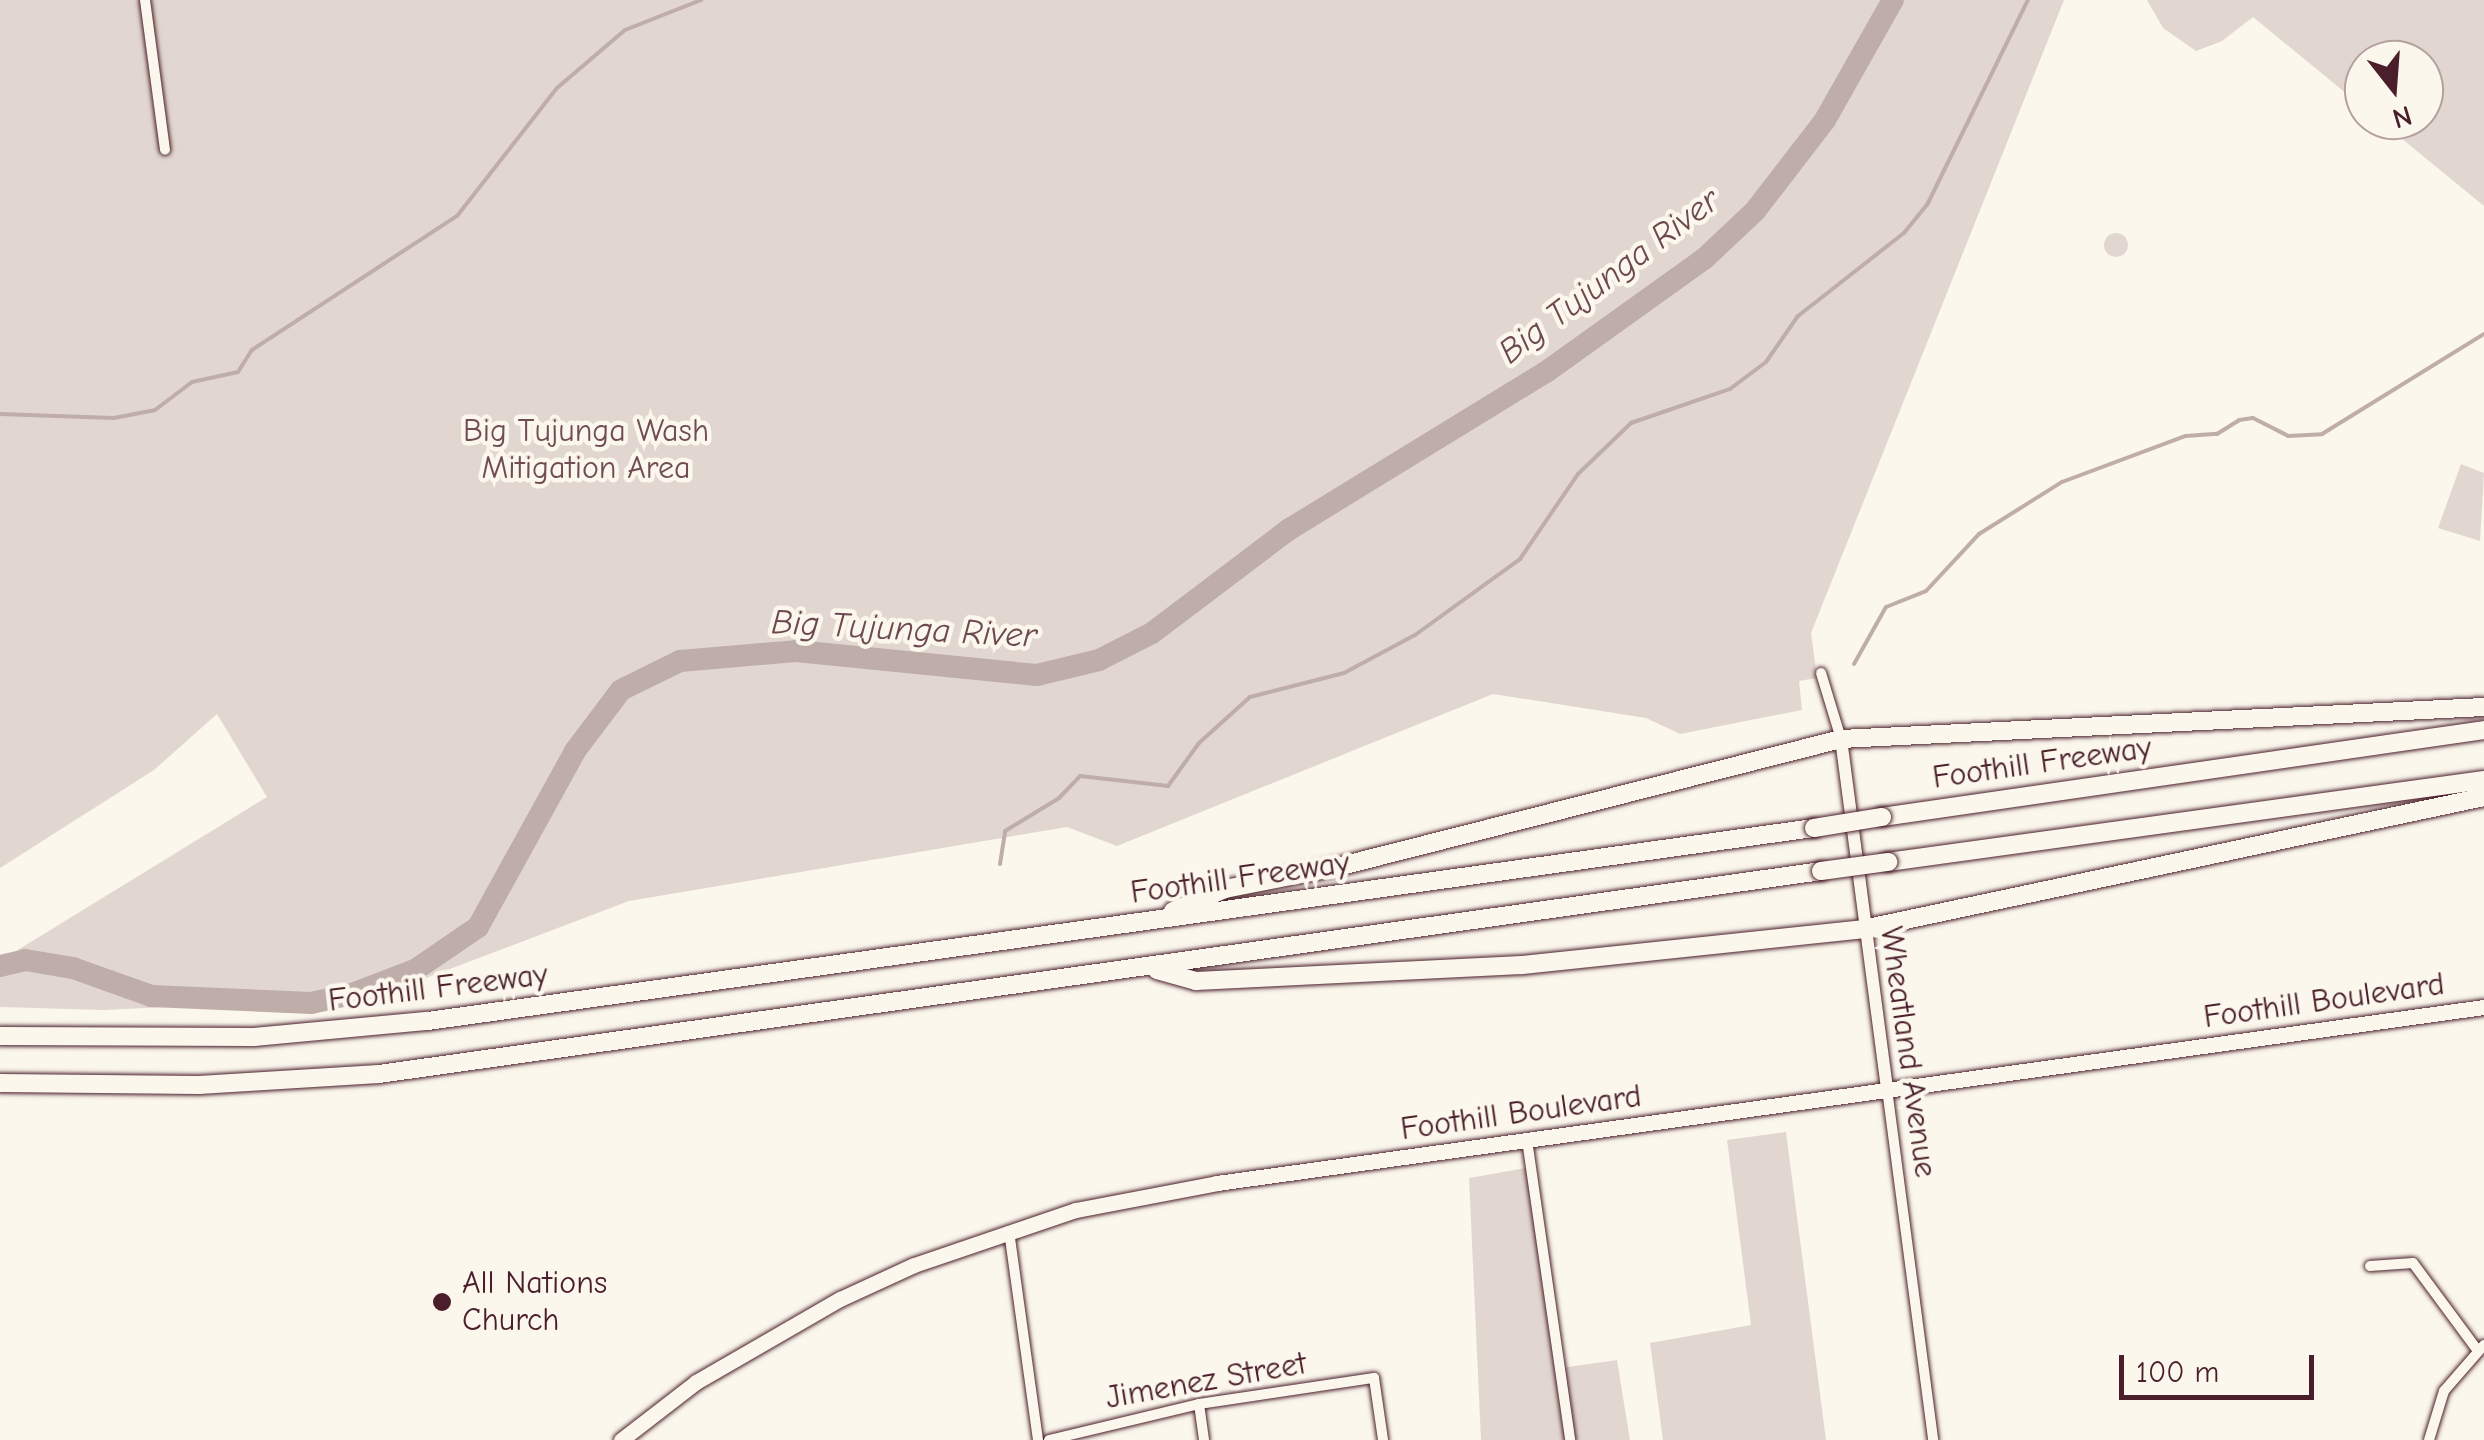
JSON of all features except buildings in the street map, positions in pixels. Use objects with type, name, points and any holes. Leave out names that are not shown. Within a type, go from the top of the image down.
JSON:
[{"type":"highway","points":[[1152,920],[1225,889],[1340,866],[1841,739],[2484,707]]},
{"type":"highway","name":"Foothill Freeway","points":[[0,1036],[273,1036],[541,1007],[2484,730]]},
{"type":"highway","points":[[0,1083],[199,1086],[444,1065],[2484,780]]},
{"type":"highway","points":[[1146,968],[1196,980],[1522,965],[1863,929],[2484,796]]},
{"type":"main road","name":"Foothill Boulevard","points":[[622,1440],[696,1382],[808,1316],[1009,1230],[1217,1184],[2484,1007]]},
{"type":"street","points":[[144,0],[165,150]]},
{"type":"street","name":"Wheatland Avenue","points":[[1821,674],[1841,739],[1863,929],[1934,1440]]},
{"type":"street","points":[[1527,1140],[1570,1440]]},
{"type":"street","points":[[1009,1230],[1038,1440]]},
{"type":"street","points":[[2370,1266],[2413,1263],[2480,1347],[2444,1392],[2430,1440]]},
{"type":"street","name":"Jimenez Street","points":[[1049,1440],[1199,1404],[1374,1378],[1383,1440]]},
{"type":"street","points":[[1199,1404],[1204,1440]]},
{"type":"green space","name":"Big Tujunga Wash Mitigation Area","points":[[0,0],[2064,0],[1811,633],[1817,678],[1799,681],[1802,710],[1680,734],[1646,718],[1493,694],[1117,846],[1067,827],[629,901],[376,997],[104,1010],[0,1007],[0,972],[8,956],[267,797],[217,714],[154,770],[0,868]]},
{"type":"green space","points":[[2147,0],[2484,0],[2484,206],[2403,140],[2444,140],[2444,40],[2344,40],[2344,92],[2253,17],[2222,41],[2196,51],[2163,28]]},
{"type":"green space","points":[[2111,233],[2121,233],[2128,245],[2121,257],[2111,257],[2104,250],[2104,240]]},
{"type":"green space","points":[[2461,464],[2484,473],[2480,541],[2438,528]]},
{"type":"green space","points":[[1786,1132],[1826,1440],[1663,1440],[1650,1343],[1751,1325],[1727,1140]]},
{"type":"green space","points":[[1532,1167],[1561,1368],[1617,1360],[1630,1440],[1481,1440],[1469,1178]]},
{"type":"waterway","points":[[0,414],[114,418],[155,410],[192,382],[238,372],[252,350],[457,216],[557,88],[625,30],[701,0]]},
{"type":"waterway","name":"Big Tujunga River","points":[[0,966],[25,960],[73,968],[151,996],[311,1003],[352,994],[415,970],[478,927],[575,751],[621,690],[680,661],[796,651],[1037,675],[1099,660],[1152,633],[1288,530],[1546,372],[1704,259],[1755,211],[1825,120],[1893,0]]},
{"type":"waterway","points":[[1000,864],[1005,831],[1059,798],[1080,776],[1168,786],[1199,743],[1250,697],[1344,673],[1415,635],[1520,559],[1578,474],[1631,423],[1730,389],[1766,362],[1798,316],[1904,233],[1927,205],[2028,0]]},
{"type":"waterway","points":[[1854,664],[1886,607],[1926,591],[1979,534],[2062,482],[2186,436],[2217,434],[2239,420],[2253,418],[2288,436],[2322,434],[2484,334]]},
{"type":"place","name":"All Nations Church","points":[[442,1302]]}]
